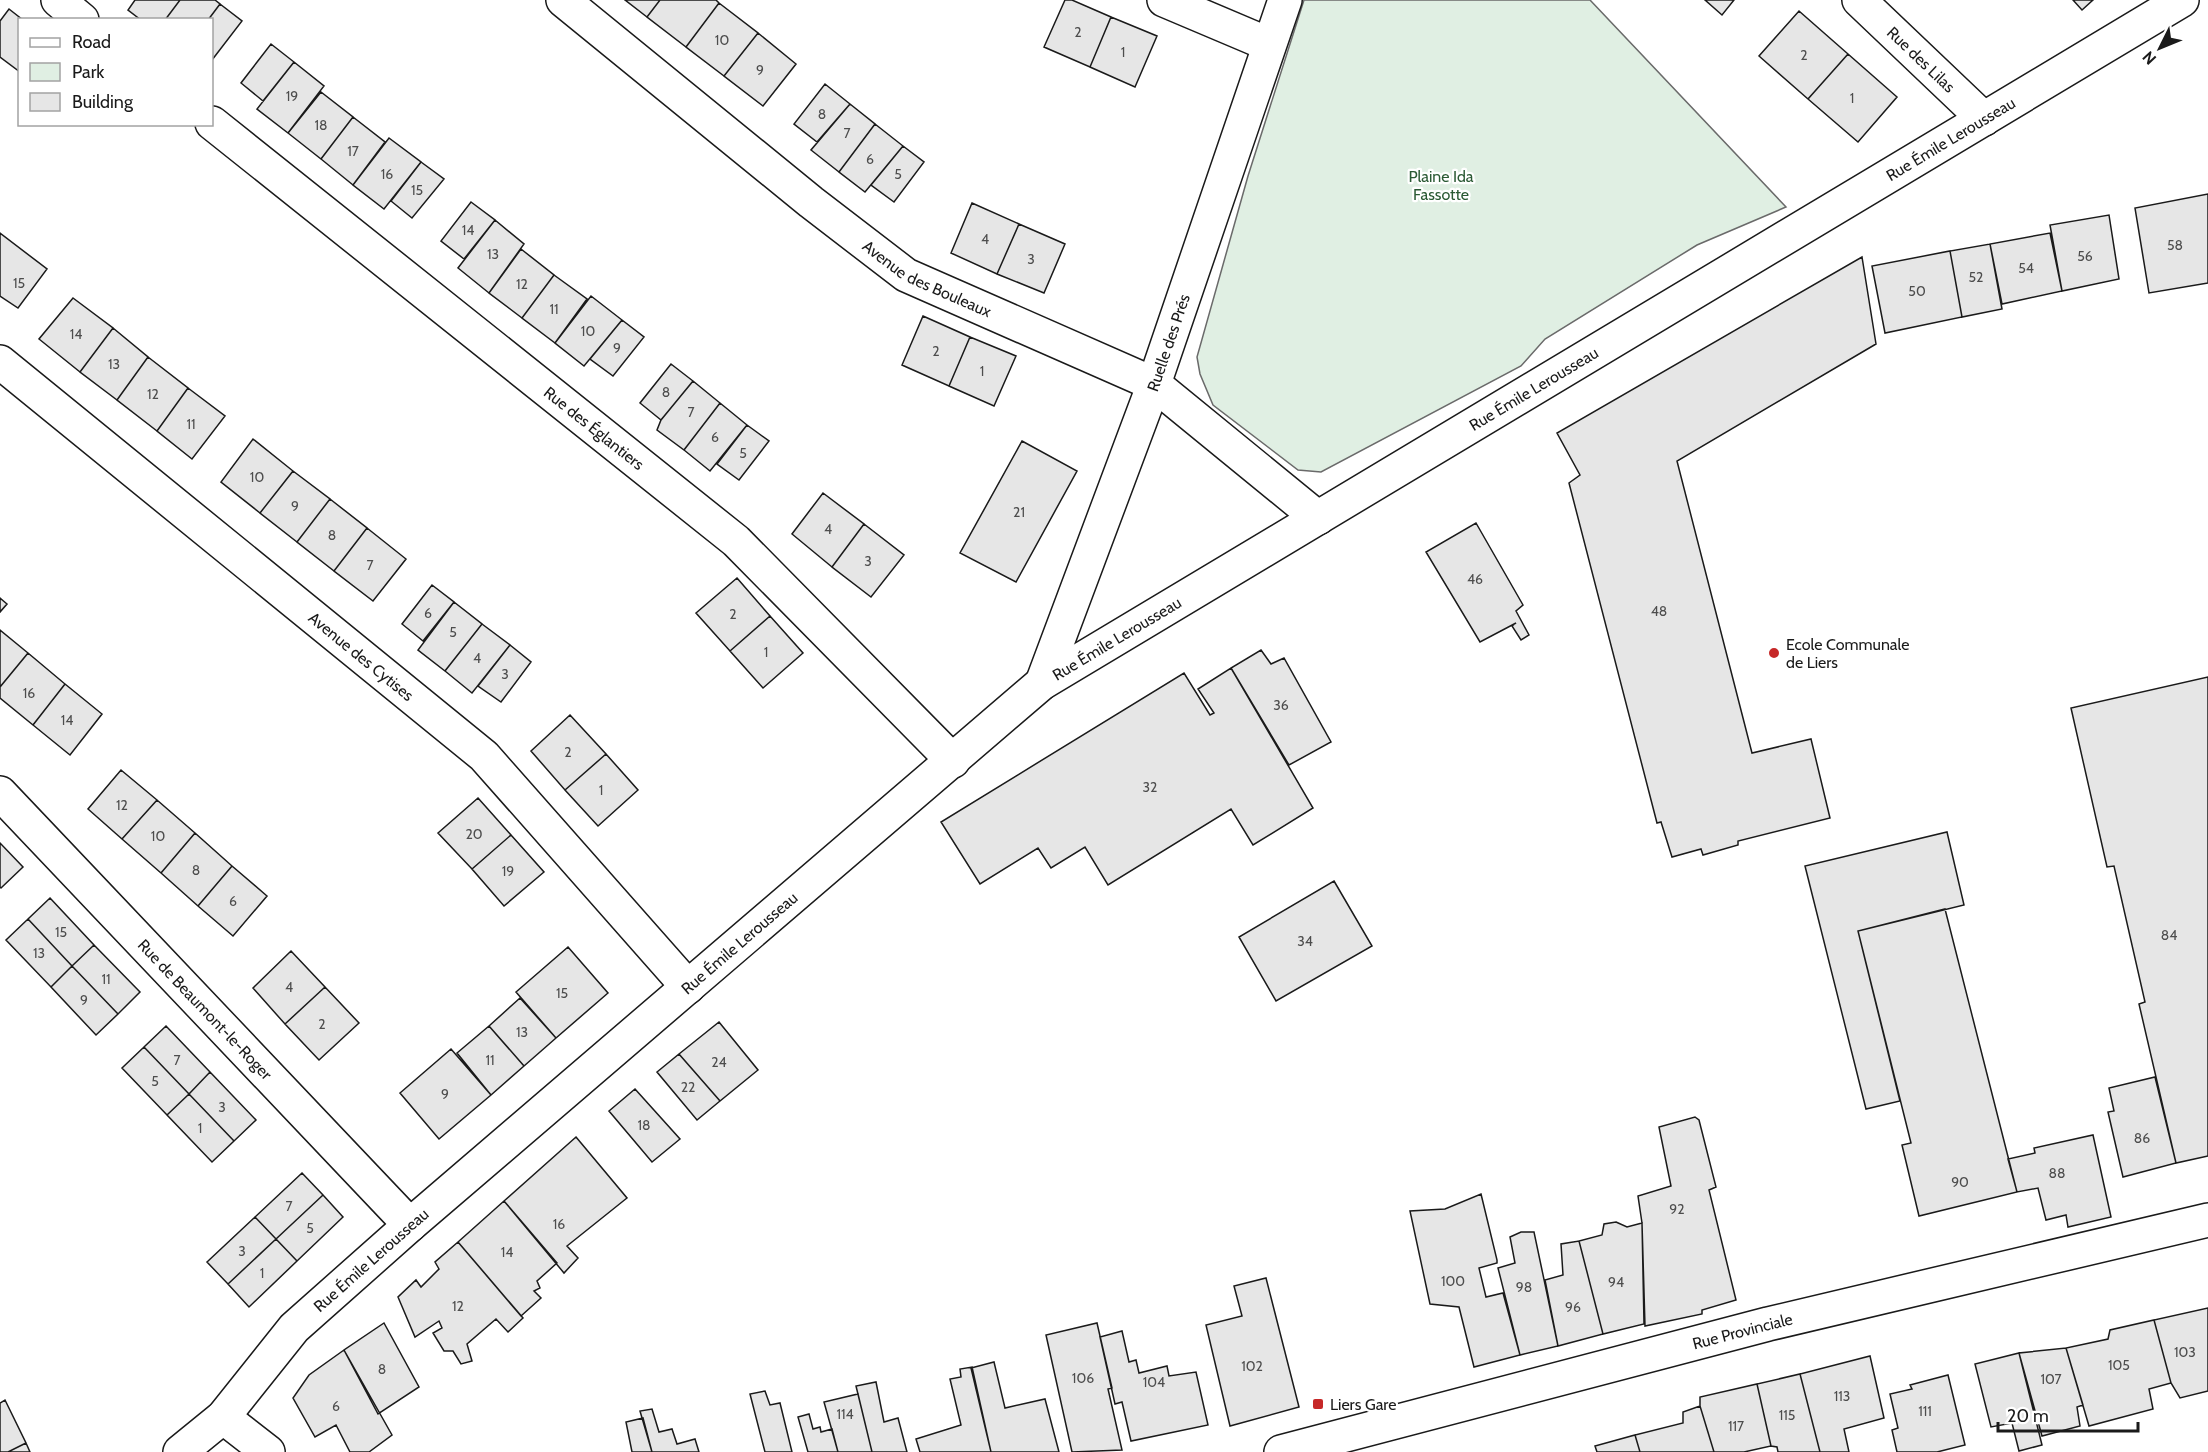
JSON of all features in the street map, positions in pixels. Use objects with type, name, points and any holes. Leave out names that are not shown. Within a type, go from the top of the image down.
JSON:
[{"type":"street","points":[[58,0],[80,18]]},
{"type":"street","name":"Avenue des Bouleaux","points":[[563,0],[811,202],[906,275],[1154,384],[1318,518]]},
{"type":"street","points":[[1164,0],[1268,44]]},
{"type":"street","name":"Ruelle des Prés","points":[[1042,683],[1154,384],[1268,44],[1285,0]]},
{"type":"street","name":"Rue des Lilas","points":[[1859,0],[1984,119]]},
{"type":"street","name":"Rue Émile Lerousseau","points":[[180,1452],[223,1417],[294,1328],[410,1225],[1042,683],[2182,0]]},
{"type":"street","name":"Rue des Églantiers","points":[[213,124],[736,541],[952,761]]},
{"type":"street","name":"Avenue des Cytises","points":[[0,362],[484,756],[688,987]]},
{"type":"street","name":"Rue de Beaumont-le-Roger","points":[[0,794],[410,1225]]},
{"type":"street","name":"Rue Provinciale","points":[[1281,1452],[1768,1324],[2208,1220]]},
{"type":"street","points":[[203,1452],[223,1417],[268,1452]]},
{"type":"green space","name":"Plaine Ida Fassotte","points":[[1304,0],[1590,0],[1786,207],[1697,245],[1545,339],[1521,366],[1321,472],[1298,470],[1213,405],[1200,374],[1197,357],[1248,176]]},
{"type":"building","points":[[135,0],[180,0],[166,18],[138,18],[128,10]]},
{"type":"building","points":[[180,0],[215,0],[220,4],[210,18],[166,18]]},
{"type":"building","points":[[625,0],[660,0],[647,17]]},
{"type":"building","points":[[660,0],[716,0],[719,3],[686,47],[647,17]]},
{"type":"building","points":[[1065,0],[1072,0],[1111,17],[1090,67],[1044,47]]},
{"type":"building","points":[[1705,0],[1734,0],[1722,15]]},
{"type":"building","points":[[2073,0],[2093,0],[2082,10]]},
{"type":"building","points":[[719,3],[758,33],[724,76],[686,47]]},
{"type":"building","points":[[220,4],[242,21],[213,59],[213,18],[210,18]]},
{"type":"building","points":[[9,9],[20,18],[18,18],[18,70],[0,57],[0,21]]},
{"type":"building","points":[[1799,11],[1848,54],[1808,99],[1759,56]]},
{"type":"building","points":[[1111,17],[1157,36],[1135,87],[1090,67]]},
{"type":"building","points":[[758,33],[796,64],[763,106],[724,76]]},
{"type":"building","points":[[271,44],[294,62],[263,101],[241,83]]},
{"type":"building","points":[[1848,54],[1897,97],[1858,142],[1808,99]]},
{"type":"building","points":[[294,62],[324,86],[288,133],[257,109]]},
{"type":"building","points":[[825,84],[850,104],[817,142],[794,124]]},
{"type":"building","points":[[321,92],[353,117],[321,159],[288,133]]},
{"type":"building","points":[[850,104],[875,124],[839,172],[811,150]]},
{"type":"building","points":[[353,117],[385,142],[353,185],[321,159]]},
{"type":"building","points":[[875,124],[903,146],[865,192],[839,172]]},
{"type":"building","points":[[389,138],[421,162],[384,209],[353,185]]},
{"type":"building","points":[[903,146],[924,162],[894,202],[871,185]]},
{"type":"building","points":[[421,162],[444,179],[412,218],[391,201]]},
{"type":"building","points":[[2208,194],[2208,283],[2149,293],[2135,208]]},
{"type":"building","points":[[471,202],[495,220],[464,259],[441,241]]},
{"type":"building","points":[[972,203],[1019,224],[997,274],[951,253]]},
{"type":"building","points":[[2109,215],[2119,279],[2062,291],[2050,225]]},
{"type":"building","points":[[495,220],[524,244],[489,293],[458,268]]},
{"type":"building","points":[[1019,224],[1065,244],[1044,293],[997,274]]},
{"type":"building","points":[[0,233],[47,269],[18,308],[0,296]]},
{"type":"building","points":[[2050,233],[2062,291],[2002,304],[1990,244]]},
{"type":"building","points":[[1990,244],[2002,309],[1962,317],[1950,251]]},
{"type":"building","points":[[521,249],[554,275],[522,318],[489,293]]},
{"type":"building","points":[[1950,251],[1962,317],[1885,333],[1872,266]]},
{"type":"building","points":[[1862,257],[1876,344],[1677,461],[1752,753],[1811,739],[1830,818],[1738,841],[1738,845],[1703,855],[1701,849],[1672,857],[1661,822],[1657,823],[1569,483],[1580,475],[1557,433]]},
{"type":"building","points":[[554,275],[587,299],[555,343],[522,318]]},
{"type":"building","points":[[591,296],[622,320],[584,366],[555,343]]},
{"type":"building","points":[[73,298],[113,328],[80,372],[39,339]]},
{"type":"building","points":[[923,316],[970,337],[949,386],[902,365]]},
{"type":"building","points":[[622,320],[644,337],[613,376],[590,359]]},
{"type":"building","points":[[113,328],[148,357],[117,400],[80,372]]},
{"type":"building","points":[[970,337],[1016,356],[994,406],[949,386]]},
{"type":"building","points":[[148,357],[188,388],[157,431],[117,400]]},
{"type":"building","points":[[671,364],[693,381],[661,420],[640,403]]},
{"type":"building","points":[[693,381],[720,403],[684,450],[657,430],[661,420]]},
{"type":"building","points":[[188,388],[225,416],[192,459],[157,431]]},
{"type":"building","points":[[720,403],[747,425],[710,471],[684,450]]},
{"type":"building","points":[[747,425],[769,441],[739,480],[717,464]]},
{"type":"building","points":[[253,439],[293,471],[260,513],[221,482]]},
{"type":"building","points":[[1022,441],[1077,471],[1016,582],[960,553]]},
{"type":"building","points":[[293,471],[330,499],[297,542],[260,513]]},
{"type":"building","points":[[823,493],[864,524],[832,567],[792,534]]},
{"type":"building","points":[[330,499],[367,528],[334,571],[297,542]]},
{"type":"building","points":[[1476,523],[1523,605],[1516,611],[1529,635],[1521,640],[1512,626],[1516,623],[1480,642],[1426,552]]},
{"type":"building","points":[[864,524],[904,555],[871,597],[832,567]]},
{"type":"building","points":[[367,528],[406,559],[373,601],[334,571]]},
{"type":"building","points":[[737,578],[770,616],[730,651],[696,613]]},
{"type":"building","points":[[432,585],[454,602],[423,641],[402,624]]},
{"type":"building","points":[[0,598],[7,604],[0,612]]},
{"type":"building","points":[[454,602],[482,624],[445,671],[418,650]]},
{"type":"building","points":[[770,616],[803,653],[763,688],[730,651]]},
{"type":"building","points":[[482,624],[510,645],[472,693],[445,671]]},
{"type":"building","points":[[0,630],[28,653],[0,687]]},
{"type":"building","points":[[510,645],[531,662],[501,702],[478,686]]},
{"type":"building","points":[[1261,650],[1271,664],[1284,658],[1331,742],[1289,765],[1231,668]]},
{"type":"building","points":[[28,653],[65,684],[33,725],[0,698],[0,687]]},
{"type":"building","points":[[1231,668],[1313,808],[1253,845],[1231,809],[1108,885],[1085,847],[1051,868],[1038,848],[980,884],[941,822],[1184,673],[1210,715],[1214,713],[1198,689]]},
{"type":"building","points":[[2208,677],[2208,1156],[2176,1163],[2139,1004],[2145,1002],[2114,866],[2107,867],[2071,708]]},
{"type":"building","points":[[65,684],[102,714],[70,755],[33,725]]},
{"type":"building","points":[[570,715],[606,754],[565,790],[531,751]]},
{"type":"building","points":[[606,754],[638,790],[598,826],[565,790]]},
{"type":"building","points":[[121,770],[157,800],[122,839],[88,809]]},
{"type":"building","points":[[478,798],[511,835],[472,869],[438,833]]},
{"type":"building","points":[[157,800],[195,833],[161,873],[122,839]]},
{"type":"building","points":[[1947,832],[1964,905],[1858,931],[1900,1101],[1866,1109],[1805,866]]},
{"type":"building","points":[[195,833],[232,866],[198,906],[161,873]]},
{"type":"building","points":[[511,835],[544,872],[504,906],[472,869]]},
{"type":"building","points":[[0,843],[23,867],[1,888],[0,887]]},
{"type":"building","points":[[232,866],[267,896],[233,936],[198,906]]},
{"type":"building","points":[[1334,881],[1372,946],[1276,1001],[1239,937]]},
{"type":"building","points":[[50,898],[94,945],[72,966],[28,919]]},
{"type":"building","points":[[1945,909],[2017,1192],[1919,1216],[1902,1145],[1911,1143],[1858,931]]},
{"type":"building","points":[[28,919],[72,966],[51,987],[6,940]]},
{"type":"building","points":[[94,945],[140,992],[118,1014],[72,966]]},
{"type":"building","points":[[568,947],[608,993],[556,1038],[516,992]]},
{"type":"building","points":[[291,951],[325,987],[285,1024],[253,988]]},
{"type":"building","points":[[72,966],[118,1014],[96,1035],[51,987]]},
{"type":"building","points":[[325,987],[359,1023],[319,1060],[285,1024]]},
{"type":"building","points":[[520,998],[556,1038],[524,1066],[489,1026]]},
{"type":"building","points":[[719,1022],[758,1070],[720,1101],[679,1054]]},
{"type":"building","points":[[166,1026],[210,1072],[189,1094],[144,1047]]},
{"type":"building","points":[[489,1026],[524,1066],[491,1095],[457,1053]]},
{"type":"building","points":[[144,1047],[189,1094],[167,1115],[122,1068]]},
{"type":"building","points":[[451,1049],[491,1095],[439,1139],[400,1093]]},
{"type":"building","points":[[679,1054],[720,1101],[697,1120],[657,1072]]},
{"type":"building","points":[[210,1072],[256,1120],[234,1141],[189,1094]]},
{"type":"building","points":[[2155,1077],[2176,1163],[2123,1177],[2108,1112],[2114,1111],[2109,1088]]},
{"type":"building","points":[[635,1089],[680,1139],[652,1162],[609,1111]]},
{"type":"building","points":[[189,1094],[234,1141],[212,1162],[167,1115]]},
{"type":"building","points":[[1695,1117],[1699,1120],[1716,1187],[1709,1190],[1736,1300],[1702,1310],[1702,1314],[1645,1326],[1642,1223],[1638,1196],[1671,1186],[1659,1127]]},
{"type":"building","points":[[2093,1135],[2111,1217],[2068,1227],[2066,1215],[2046,1220],[2038,1188],[2017,1192],[2008,1159],[2035,1153],[2034,1148]]},
{"type":"building","points":[[576,1137],[627,1198],[567,1246],[578,1258],[564,1273],[504,1201]]},
{"type":"building","points":[[302,1173],[323,1195],[276,1239],[255,1217]]},
{"type":"building","points":[[1481,1194],[1497,1260],[1497,1263],[1479,1268],[1486,1297],[1503,1293],[1520,1355],[1474,1367],[1459,1307],[1430,1304],[1410,1211],[1445,1209]]},
{"type":"building","points":[[323,1195],[343,1217],[297,1261],[276,1239]]},
{"type":"building","points":[[504,1201],[557,1263],[537,1281],[540,1288],[534,1291],[541,1298],[521,1316],[458,1242]]},
{"type":"building","points":[[255,1217],[276,1239],[228,1284],[207,1262]]},
{"type":"building","points":[[1616,1222],[1627,1227],[1642,1223],[1644,1324],[1603,1334],[1579,1241],[1602,1235],[1604,1224]]},
{"type":"building","points":[[1521,1232],[1534,1232],[1558,1346],[1520,1355],[1498,1268],[1515,1263],[1510,1237]]},
{"type":"building","points":[[276,1239],[297,1261],[249,1307],[228,1284]]},
{"type":"building","points":[[1579,1241],[1603,1334],[1558,1346],[1545,1280],[1563,1275],[1561,1244]]},
{"type":"building","points":[[458,1242],[523,1318],[508,1332],[496,1319],[467,1344],[472,1361],[461,1364],[453,1351],[444,1351],[433,1333],[442,1328],[439,1321],[415,1337],[398,1297],[416,1280],[421,1287],[439,1269],[435,1262]]},
{"type":"building","points":[[1266,1278],[1299,1407],[1230,1426],[1206,1325],[1242,1316],[1234,1286]]},
{"type":"building","points":[[2208,1308],[2208,1391],[2180,1398],[2171,1383],[2154,1320]]},
{"type":"building","points":[[2154,1320],[2171,1383],[2149,1389],[2153,1409],[2089,1426],[2066,1348],[2108,1339],[2110,1330]]},
{"type":"building","points":[[384,1323],[419,1387],[378,1414],[344,1350]]},
{"type":"building","points":[[1097,1323],[1112,1388],[1108,1389],[1122,1450],[1072,1452],[1046,1335]]},
{"type":"building","points":[[1122,1331],[1129,1362],[1136,1360],[1139,1373],[1167,1366],[1169,1376],[1196,1372],[1208,1425],[1131,1441],[1122,1402],[1115,1404],[1100,1337]]},
{"type":"building","points":[[2066,1348],[2083,1405],[2077,1407],[2080,1426],[2042,1436],[2019,1353]]},
{"type":"building","points":[[344,1350],[392,1435],[369,1452],[350,1452],[336,1425],[315,1437],[293,1398],[309,1375]]},
{"type":"building","points":[[2019,1353],[2042,1445],[2019,1451],[2012,1423],[1991,1427],[1975,1364]]},
{"type":"building","points":[[1870,1356],[1884,1418],[1844,1429],[1849,1452],[1820,1452],[1800,1374]]},
{"type":"building","points":[[994,1362],[1005,1408],[1045,1399],[1059,1452],[991,1452],[971,1368]]},
{"type":"building","points":[[972,1367],[991,1452],[920,1452],[916,1439],[961,1425],[950,1379],[961,1377],[960,1369]]},
{"type":"building","points":[[1800,1374],[1820,1452],[1778,1452],[1777,1447],[1771,1446],[1757,1384]]},
{"type":"building","points":[[1948,1375],[1965,1445],[1937,1452],[1897,1452],[1892,1430],[1898,1428],[1890,1394],[1912,1389],[1910,1385]]},
{"type":"building","points":[[876,1382],[884,1422],[898,1418],[907,1452],[872,1452],[856,1386]]},
{"type":"building","points":[[1757,1384],[1771,1446],[1744,1452],[1714,1452],[1700,1406],[1700,1397]]},
{"type":"building","points":[[765,1391],[770,1405],[780,1403],[792,1452],[765,1452],[750,1394]]},
{"type":"building","points":[[858,1394],[872,1452],[838,1452],[824,1402]]},
{"type":"building","points":[[5,1400],[26,1443],[8,1452],[0,1452],[0,1403]]},
{"type":"building","points":[[1700,1406],[1714,1452],[1640,1452],[1635,1435],[1683,1423],[1683,1412]]},
{"type":"building","points":[[652,1409],[659,1432],[672,1429],[677,1444],[695,1439],[699,1452],[652,1452],[640,1411]]},
{"type":"building","points":[[809,1414],[813,1429],[820,1427],[821,1432],[832,1429],[838,1452],[808,1452],[798,1417]]},
{"type":"building","points":[[643,1418],[652,1452],[632,1452],[626,1422]]},
{"type":"building","points":[[1635,1435],[1640,1452],[1597,1452],[1595,1446]]},
{"type":"building","points":[[26,1443],[30,1452],[8,1452]]},
{"type":"place","name":"Ecole Communale de Liers","points":[[1774,653]]},
{"type":"place","name":"Liers Gare","points":[[1318,1404]]}]
